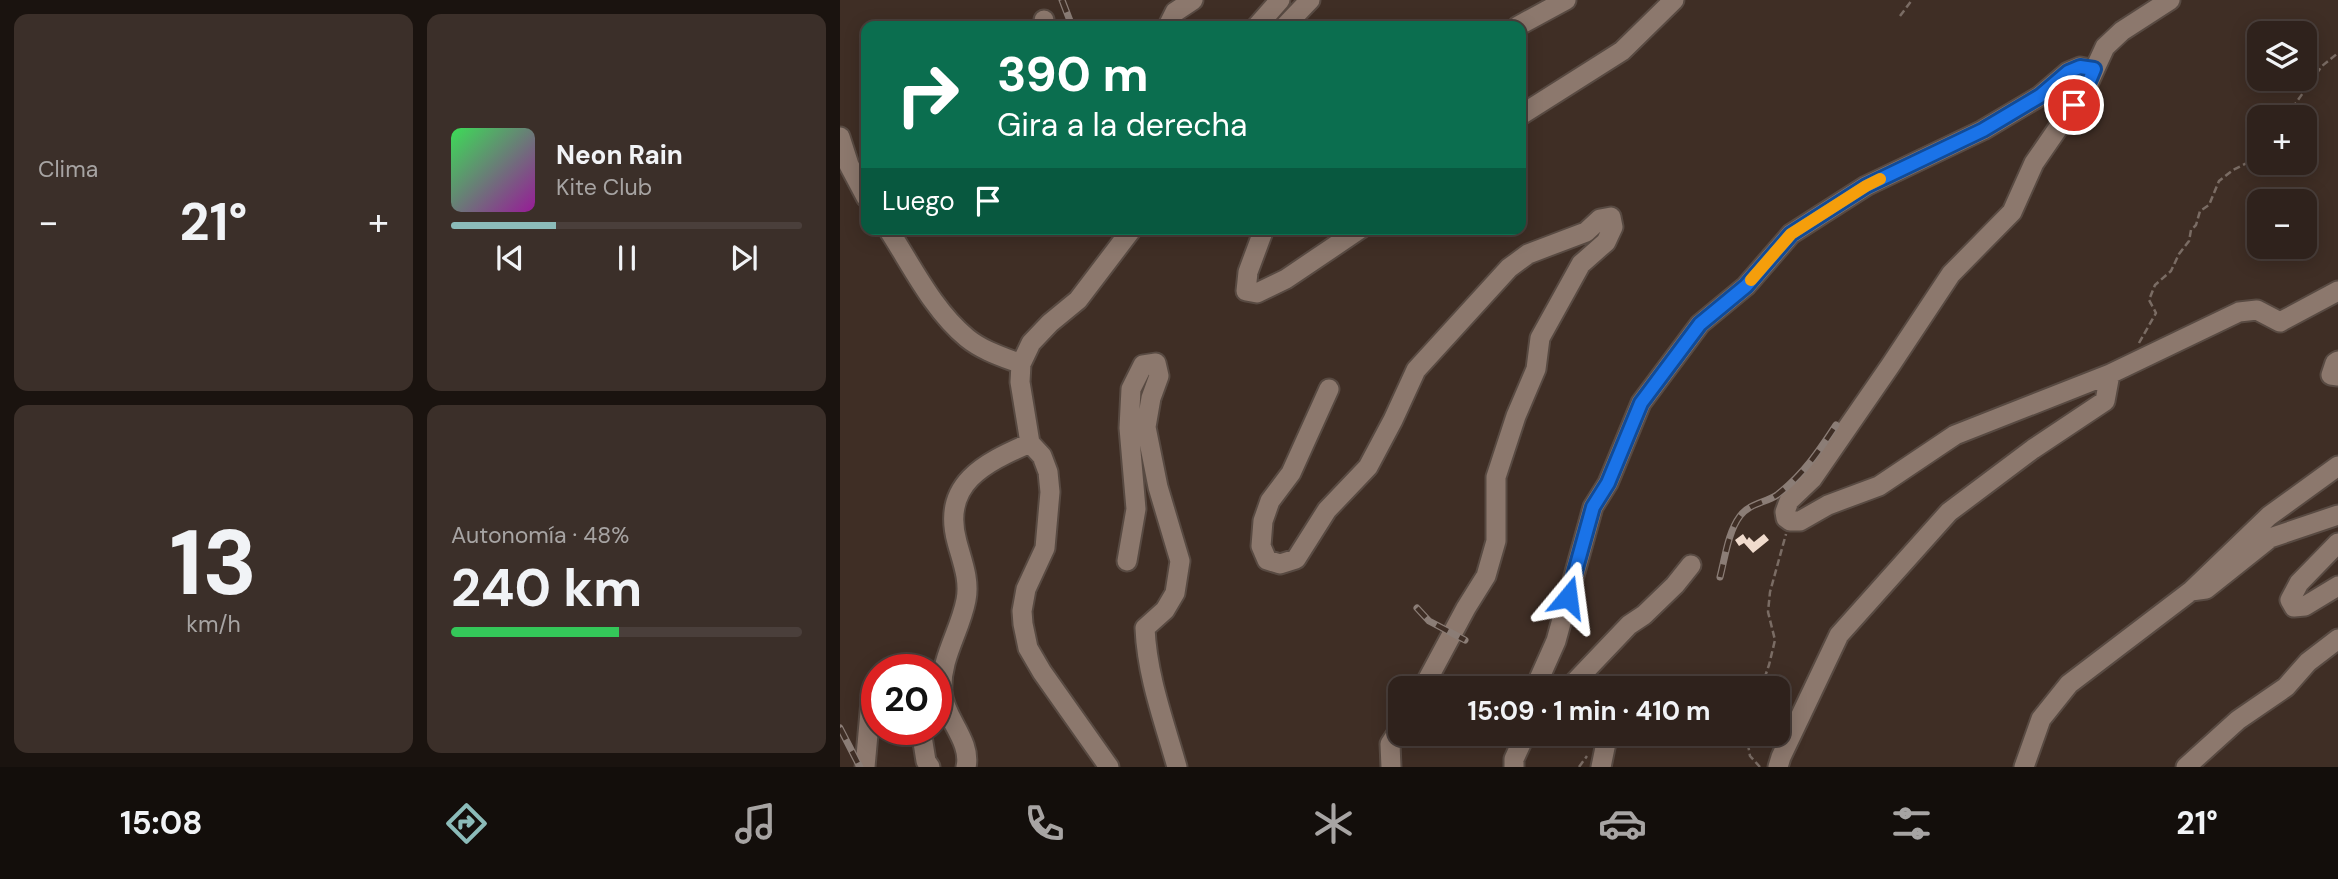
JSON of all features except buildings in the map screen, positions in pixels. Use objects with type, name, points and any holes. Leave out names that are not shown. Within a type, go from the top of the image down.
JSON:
[{"type":"lane","points":[[1170,21],[1175,12],[1193,0]]},
{"type":"lane","points":[[1261,21],[1280,0]]},
{"type":"lane","points":[[1290,21],[1310,0]]},
{"type":"lane","points":[[1526,22],[1566,0]]},
{"type":"lane","points":[[1526,112],[1622,51],[1674,0]]},
{"type":"lane","points":[[2170,0],[2122,31],[2105,47],[2087,86],[2034,163],[2012,212],[1951,274],[1812,479],[1789,501],[1786,518],[1800,521],[1828,505],[1879,486],[1955,435],[2110,374],[2239,312],[2258,310],[2280,322],[2337,290]]},
{"type":"lane","points":[[1540,676],[1556,641],[1593,507],[1608,483],[1641,403],[1700,324],[1746,286],[1791,234],[1866,186],[1983,130],[2040,96],[2068,72],[2080,67],[2094,69]]},
{"type":"lane","points":[[840,137],[849,165],[861,188]]},
{"type":"lane","points":[[1329,389],[1291,473],[1270,501],[1263,521],[1261,546],[1267,560],[1280,564],[1296,559],[1327,510],[1368,467],[1416,370],[1509,268],[1528,254],[1586,232],[1600,219],[1611,217],[1613,227],[1606,242],[1581,264],[1540,338],[1536,369],[1516,416],[1496,477],[1496,541],[1486,576],[1429,676]]},
{"type":"lane","points":[[892,235],[940,309],[968,339],[1021,364]]},
{"type":"lane","points":[[1109,767],[1028,648],[1022,611],[1026,589],[1045,548],[1049,492],[1048,472],[1042,456],[1030,443],[1020,383],[1021,364],[1031,343],[1078,300],[1127,235]]},
{"type":"lane","points":[[1262,235],[1248,272],[1246,291],[1257,293],[1286,279],[1351,235]]},
{"type":"lane","points":[[2338,361],[2331,374],[2338,376]]},
{"type":"lane","points":[[1128,561],[1136,509],[1129,428],[1131,389],[1143,365],[1156,363],[1159,376],[1151,398],[1146,427],[1158,487],[1180,561],[1175,593],[1165,610],[1144,628],[1146,651],[1157,700],[1177,767]]},
{"type":"lane","points":[[1779,767],[1781,757],[1839,635],[1949,512],[2033,449],[2105,401],[2110,374]]},
{"type":"lane","points":[[966,767],[964,748],[944,706],[942,690],[946,654],[966,601],[967,587],[955,535],[954,511],[960,490],[970,476],[986,464],[1030,443]]},
{"type":"lane","points":[[2024,767],[2041,719],[2069,684],[2191,591],[2269,516],[2338,466]]},
{"type":"lane","points":[[2191,591],[2206,589],[2270,538],[2338,514]]},
{"type":"lane","points":[[2338,543],[2299,583],[2290,600],[2294,607],[2305,606],[2338,586]]},
{"type":"lane","points":[[1580,676],[1629,625],[1675,585],[1691,565]]},
{"type":"lane","points":[[2186,767],[2238,720],[2286,687],[2308,662],[2338,639]]},
{"type":"lane","points":[[865,767],[867,745]]},
{"type":"lane","points":[[923,745],[926,761],[930,767]]},
{"type":"lane","points":[[1391,746],[1391,767]]},
{"type":"lane","points":[[1514,767],[1520,746]]},
{"type":"lane","points":[[1601,767],[1605,746]]},
{"type":"path","points":[[1900,16],[1912,0]]},
{"type":"path","points":[[2294,105],[2322,66],[2338,53]]},
{"type":"path","points":[[2131,364],[2156,313],[2149,300],[2155,285],[2171,271],[2179,254],[2189,242],[2191,230],[2196,225],[2200,211],[2209,205],[2219,181],[2247,163]]},
{"type":"path","points":[[1765,676],[1775,640],[1768,612],[1770,592],[1790,521]]},
{"type":"path","points":[[1748,746],[1750,756],[1760,767]]},
{"type":"railway","points":[[1062,0],[1070,21]]},
{"type":"railway","points":[[1720,577],[1730,537],[1740,516],[1748,508],[1777,495],[1795,479],[1836,425]]},
{"type":"railway","points":[[1417,608],[1429,621],[1465,640]]},
{"type":"railway","points":[[840,728],[860,767]]},
{"type":"slow traffic","points":[[1751,280],[1791,234],[1880,179]]},
{"type":"route","points":[[1568,597],[1593,507],[1608,483],[1641,403],[1700,324],[1746,286],[1791,234],[1866,186],[1983,130],[2040,96],[2068,72],[2080,67],[2094,69],[2087,86],[2074,105]]}]
